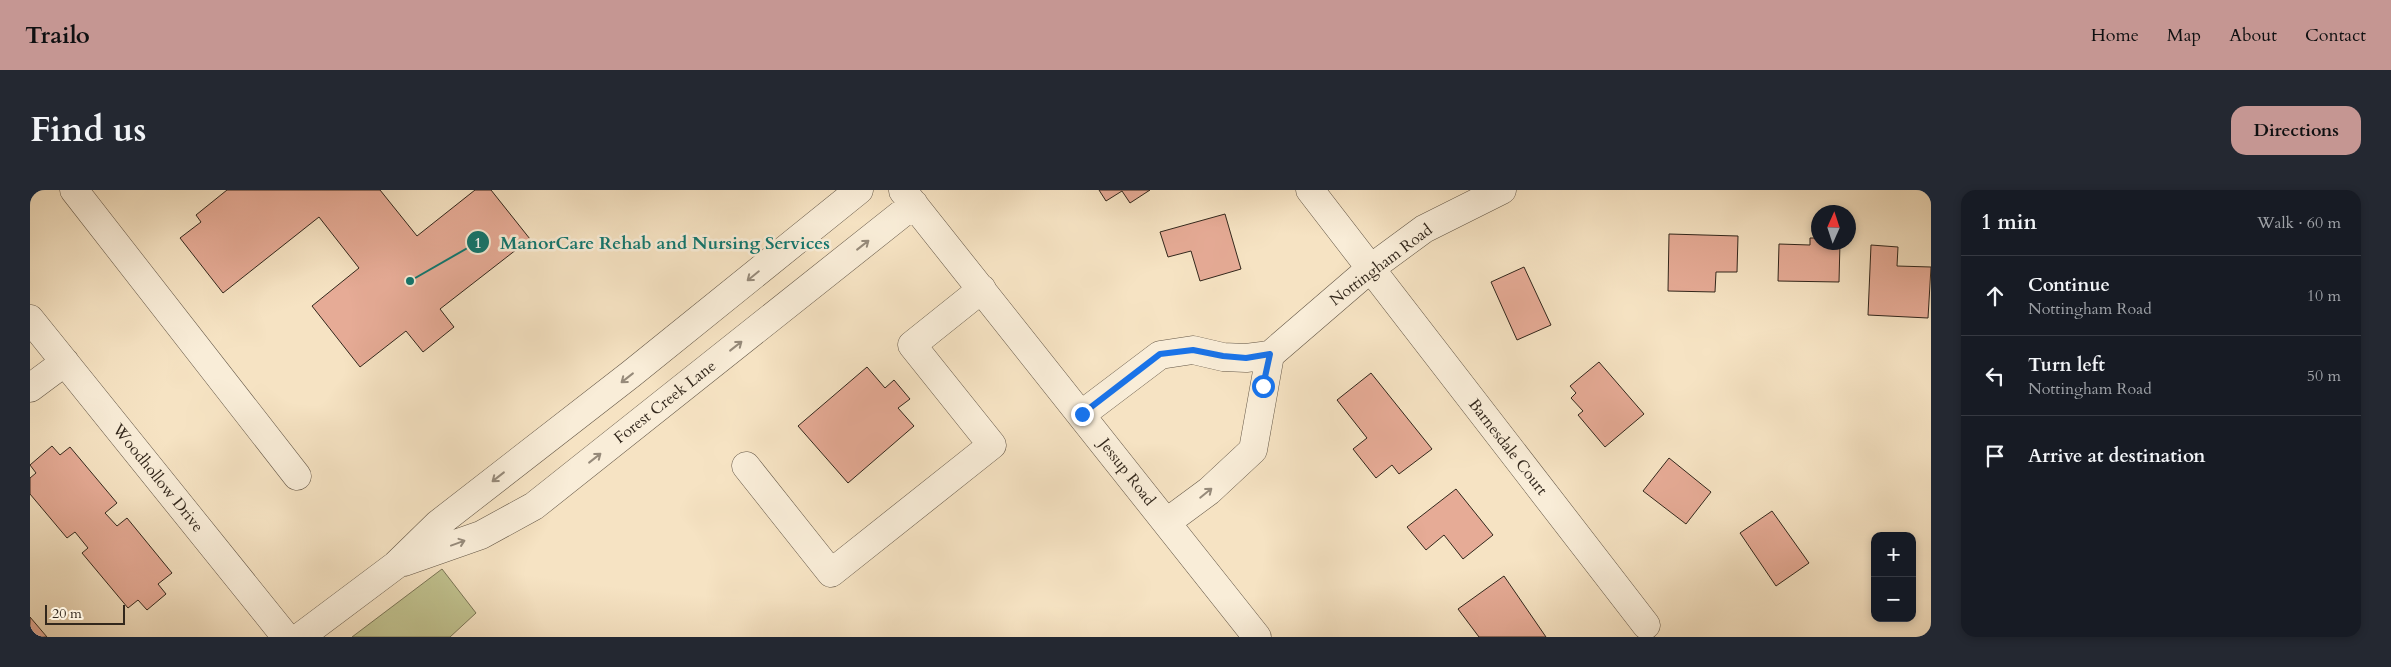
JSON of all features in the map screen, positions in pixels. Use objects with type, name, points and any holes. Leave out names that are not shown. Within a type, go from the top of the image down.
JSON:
[{"type":"street","points":[[74,190],[297,476]]},
{"type":"street","name":"Forest Creek Lane","points":[[300,637],[396,565],[438,524],[631,374],[859,190]]},
{"type":"street","name":"Barnesdale Court","points":[[1310,190],[1646,626]]},
{"type":"street","name":"Nottingham Road","points":[[1270,354],[1371,268],[1424,229],[1502,190]]},
{"type":"street","name":"Forest Creek Lane","points":[[396,565],[482,535],[534,506],[908,197]]},
{"type":"street","name":"Jessup Road","points":[[908,197],[1257,637]]},
{"type":"street","points":[[746,466],[831,573],[992,446],[912,345],[982,289]]},
{"type":"street","name":"Woodhollow Drive","points":[[30,319],[286,637]]},
{"type":"street","points":[[1082,414],[1160,354],[1193,350],[1238,357],[1270,354],[1253,450],[1209,491],[1167,522]]},
{"type":"street","points":[[30,388],[64,362]]},
{"type":"green space","points":[[442,569],[476,613],[450,637],[352,637]]},
{"type":"building","points":[[227,190],[380,190],[417,236],[475,190],[491,190],[530,239],[440,309],[454,327],[423,352],[406,331],[360,367],[312,306],[359,268],[319,217],[223,293],[180,238],[201,222],[196,215]]},
{"type":"building","points":[[1099,190],[1150,190],[1130,203],[1122,191],[1106,201]]},
{"type":"building","points":[[1225,214],[1241,269],[1200,281],[1191,251],[1168,257],[1160,232]]},
{"type":"building","points":[[1669,234],[1738,236],[1737,272],[1716,272],[1715,292],[1668,291]]},
{"type":"building","points":[[1811,238],[1811,250],[1840,250],[1839,282],[1778,281],[1779,244],[1810,245]]},
{"type":"building","points":[[1871,245],[1898,247],[1897,266],[1931,267],[1928,318],[1868,315]]},
{"type":"building","points":[[1524,267],[1551,325],[1517,340],[1491,282]]},
{"type":"building","points":[[1599,362],[1644,414],[1605,447],[1578,415],[1583,411],[1571,398],[1576,393],[1570,386]]},
{"type":"building","points":[[867,367],[885,388],[894,380],[910,399],[898,408],[914,426],[848,483],[798,426]]},
{"type":"building","points":[[1371,373],[1432,449],[1399,474],[1392,465],[1376,478],[1353,449],[1367,438],[1337,400]]},
{"type":"building","points":[[52,446],[60,455],[70,447],[117,503],[105,513],[117,526],[127,518],[172,573],[158,584],[166,594],[147,610],[138,600],[128,608],[82,553],[88,548],[75,532],[67,538],[30,494],[30,478],[36,473],[30,465]]},
{"type":"building","points":[[1669,458],[1711,492],[1686,524],[1643,491]]},
{"type":"building","points":[[1456,489],[1493,535],[1463,559],[1444,535],[1426,550],[1407,527]]},
{"type":"building","points":[[1772,511],[1809,563],[1776,586],[1740,533]]},
{"type":"building","points":[[1504,576],[1546,637],[1479,637],[1458,609]]},
{"type":"building","points":[[30,617],[47,637],[30,637]]},
{"type":"place","name":"ManorCare Rehab and Nursing Services","points":[[410,281]]},
{"type":"route","points":[[1082,414],[1127,377],[1160,354],[1193,350],[1246,358],[1270,354],[1263,386]]}]
